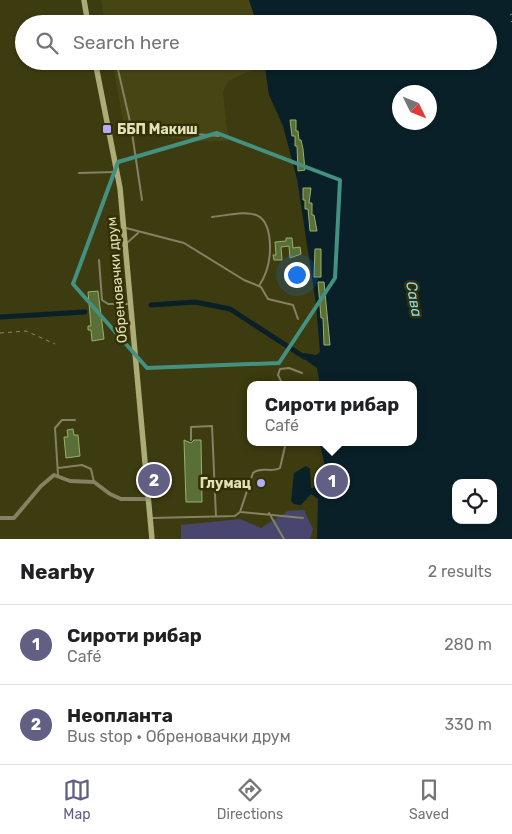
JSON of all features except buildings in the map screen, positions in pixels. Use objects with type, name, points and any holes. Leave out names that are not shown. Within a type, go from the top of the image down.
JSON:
[{"type":"street","points":[[84,0],[87,15]]},
{"type":"street","name":"Обреновачки друм","points":[[97,70],[118,172],[132,304],[152,539]]},
{"type":"street","points":[[0,518],[14,518],[41,486],[51,477],[58,475],[70,481],[94,482],[114,497],[126,500],[149,499]]},
{"type":"lane","points":[[118,70],[131,126],[142,200]]},
{"type":"lane","points":[[131,126],[144,130],[219,136]]},
{"type":"lane","points":[[79,173],[118,172]]},
{"type":"lane","points":[[212,217],[246,213],[259,216],[266,222],[270,232],[269,258],[259,286]]},
{"type":"lane","points":[[124,226],[138,233],[184,244],[244,280],[259,286],[268,299],[293,305],[298,319]]},
{"type":"lane","points":[[126,245],[138,233]]},
{"type":"lane","points":[[99,260],[102,300],[108,304],[132,304]]},
{"type":"lane","points":[[281,381],[278,375],[280,369],[289,368],[302,373]]},
{"type":"lane","points":[[58,475],[55,428],[62,420],[75,420]]},
{"type":"lane","points":[[191,440],[191,427],[212,426],[216,517]]},
{"type":"lane","points":[[150,518],[235,516],[240,512],[253,473],[257,470],[275,470],[280,468],[285,446]]},
{"type":"lane","points":[[58,468],[85,466],[91,469],[94,482]]},
{"type":"lane","points":[[240,512],[268,513],[303,518]]},
{"type":"lane","points":[[268,513],[284,539]]},
{"type":"path","points":[[0,332],[26,331],[56,344]]},
{"type":"path","points":[[335,479],[350,479]]},
{"type":"highlighted area","points":[[217,133],[340,180],[335,278],[279,363],[147,368],[73,284],[118,162]]},
{"type":"shaded area","points":[[101,0],[249,0],[254,15],[104,15]]},
{"type":"shaded area","points":[[114,70],[252,70],[228,81],[223,92],[228,141],[199,141],[125,132]]},
{"type":"shaded area","points":[[304,510],[313,529],[310,539],[181,539],[181,525],[240,519],[261,528],[288,511]]},
{"type":"water","name":"Сава","points":[[249,0],[512,0],[512,539],[317,539],[318,499],[311,494],[301,505],[294,504],[291,501],[294,473],[306,466],[310,469],[311,488],[319,487],[323,483],[325,470],[321,446],[417,446],[417,381],[319,381],[317,368],[300,356],[304,353],[316,355],[320,352],[316,304],[297,179],[283,126],[269,95],[265,70],[497,70],[497,15],[254,15]]},
{"type":"waterway","points":[[151,305],[195,302],[230,309],[304,357]]},
{"type":"waterway","points":[[0,317],[85,312]]},
{"type":"place","name":"ББП Макиш","points":[[107,129]]},
{"type":"place","name":"Неопланта","points":[[154,480]]},
{"type":"place","name":"Сироти рибар","points":[[332,481]]},
{"type":"place","name":"Глумац","points":[[261,483]]}]
